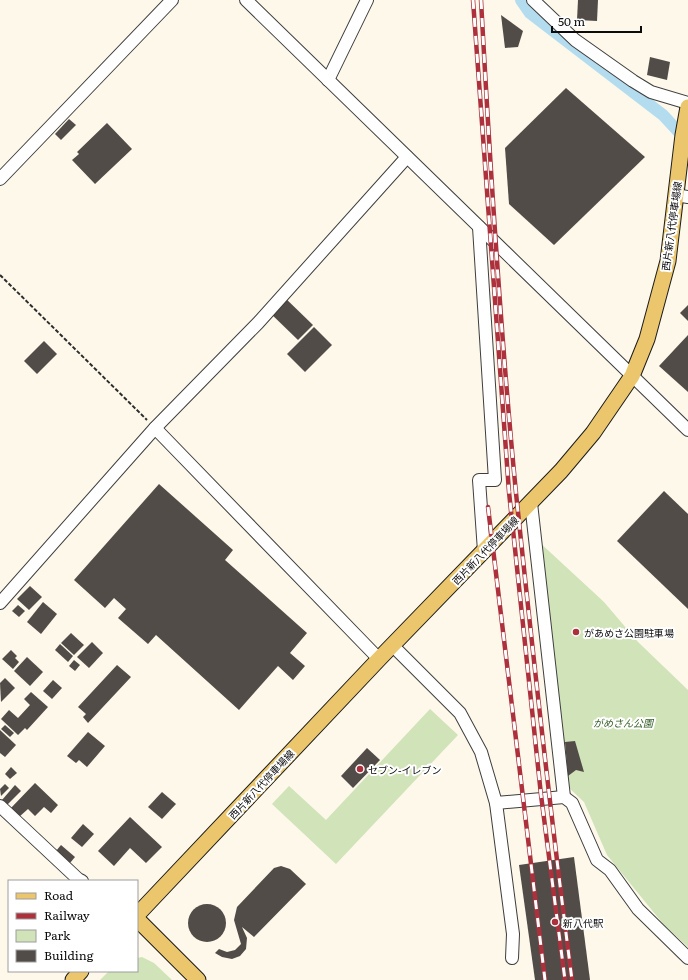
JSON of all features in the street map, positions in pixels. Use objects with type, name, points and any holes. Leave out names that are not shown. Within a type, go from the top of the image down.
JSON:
[{"type":"main road","name":"西片新八代停車場線","points":[[138,914],[392,645],[531,503],[593,433],[632,376],[646,339],[668,261],[682,196],[688,107]]},
{"type":"main road","points":[[138,920],[198,980]]},
{"type":"main road","points":[[72,980],[80,972]]},
{"type":"street","points":[[0,179],[172,0]]},
{"type":"street","points":[[246,0],[688,430]]},
{"type":"street","points":[[328,80],[368,0]]},
{"type":"street","points":[[533,0],[575,40],[633,81],[651,92],[688,103]]},
{"type":"street","points":[[0,603],[155,428],[258,323],[407,158]]},
{"type":"street","points":[[479,227],[495,480],[479,480],[484,551]]},
{"type":"street","points":[[155,428],[379,659]]},
{"type":"street","points":[[531,503],[564,797],[572,804],[597,860],[610,870],[638,909],[688,958]]},
{"type":"street","points":[[392,645],[460,713],[481,752],[496,803],[513,934],[512,958]]},
{"type":"street","points":[[496,803],[564,797]]},
{"type":"street","points":[[0,806],[80,880]]},
{"type":"path","points":[[0,275],[155,428]]},
{"type":"green space","name":"がめさん公園","points":[[538,541],[604,602],[638,642],[688,690],[688,947],[664,925],[607,855],[584,802],[566,785]]},
{"type":"green space","points":[[430,709],[458,735],[336,864],[272,804],[289,786],[326,820]]},
{"type":"green space","points":[[142,957],[154,963],[172,980],[100,980],[108,972],[138,972],[138,958]]},
{"type":"building","points":[[578,0],[598,0],[597,21],[577,20]]},
{"type":"building","points":[[501,15],[523,31],[518,47],[505,48]]},
{"type":"building","points":[[650,57],[670,62],[667,80],[647,75]]},
{"type":"building","points":[[566,88],[645,157],[554,245],[509,204],[505,148]]},
{"type":"building","points":[[69,119],[76,125],[61,140],[55,134]]},
{"type":"building","points":[[107,123],[132,149],[95,184],[72,160],[79,154],[77,152]]},
{"type":"building","points":[[281,294],[313,325],[298,340],[266,309]]},
{"type":"building","points":[[688,305],[688,321],[680,313]]},
{"type":"building","points":[[314,327],[332,345],[305,372],[287,354]]},
{"type":"building","points":[[688,335],[688,392],[659,366]]},
{"type":"building","points":[[44,341],[57,354],[37,374],[24,361]]},
{"type":"building","points":[[159,484],[233,550],[225,560],[307,633],[290,653],[305,666],[293,680],[278,666],[239,710],[156,635],[148,644],[118,618],[126,609],[114,598],[105,608],[74,580]]},
{"type":"building","points":[[664,491],[688,514],[688,609],[617,541]]},
{"type":"building","points":[[30,586],[42,597],[29,610],[17,599]]},
{"type":"building","points":[[43,602],[57,614],[41,634],[27,622]]},
{"type":"building","points":[[18,605],[25,611],[19,617],[12,611]]},
{"type":"building","points":[[71,633],[84,645],[74,655],[61,643]]},
{"type":"building","points":[[92,642],[103,653],[89,668],[77,657]]},
{"type":"building","points":[[60,644],[73,656],[68,662],[55,650]]},
{"type":"building","points":[[11,650],[17,656],[15,658],[19,662],[13,669],[2,659]]},
{"type":"building","points":[[27,657],[43,672],[30,686],[14,671]]},
{"type":"building","points":[[74,660],[80,665],[75,671],[69,666]]},
{"type":"building","points":[[117,665],[131,677],[88,723],[83,717],[86,714],[78,707]]},
{"type":"building","points":[[5,678],[15,688],[1,702],[0,683]]},
{"type":"building","points":[[53,680],[62,688],[52,699],[43,691]]},
{"type":"building","points":[[31,692],[48,707],[27,730],[25,728],[18,735],[1,719],[9,710],[18,718],[30,705],[24,699]]},
{"type":"building","points":[[5,725],[14,733],[10,737],[1,729]]},
{"type":"building","points":[[0,730],[16,745],[5,757],[0,753]]},
{"type":"building","points":[[88,732],[105,746],[87,767],[79,760],[76,763],[67,756]]},
{"type":"building","points":[[575,741],[584,772],[576,770],[568,776],[565,742]]},
{"type":"building","points":[[367,748],[380,760],[353,788],[341,776]]},
{"type":"building","points":[[11,767],[17,773],[10,779],[5,774]]},
{"type":"building","points":[[35,783],[58,805],[51,813],[44,807],[35,816],[28,809],[19,817],[10,809]]},
{"type":"building","points":[[5,784],[9,788],[1,796],[0,789]]},
{"type":"building","points":[[15,785],[21,791],[7,805],[2,800]]},
{"type":"building","points":[[162,792],[176,804],[162,819],[148,807]]},
{"type":"building","points":[[130,817],[162,847],[146,863],[130,848],[114,866],[98,851]]},
{"type":"building","points":[[83,824],[94,834],[82,847],[71,838]]},
{"type":"building","points":[[61,845],[75,857],[70,863],[56,851]]},
{"type":"building","name":"新八代駅","points":[[574,857],[590,980],[535,980],[519,865]]},
{"type":"building","points":[[281,866],[290,869],[306,884],[254,937],[242,927],[247,938],[246,949],[240,956],[232,959],[222,957],[215,953],[219,949],[227,952],[235,950],[241,944],[234,920],[237,907],[274,868]]},
{"type":"building","points":[[203,904],[211,904],[221,909],[225,916],[225,930],[221,937],[211,942],[203,942],[193,937],[191,934],[188,927],[188,919],[193,909],[196,907]]},
{"type":"waterway","points":[[521,0],[530,13],[663,115],[687,141]]},
{"type":"railway","points":[[473,0],[509,492],[541,795],[565,980]]},
{"type":"railway","points":[[481,0],[496,247],[510,431],[542,737],[572,980]]},
{"type":"railway","points":[[488,507],[545,980]]},
{"type":"place","name":"があめさ公園駐車場","points":[[576,632]]},
{"type":"place","name":"セブン-イレブン","points":[[360,769]]},
{"type":"place","name":"新八代駅","points":[[555,922]]}]
